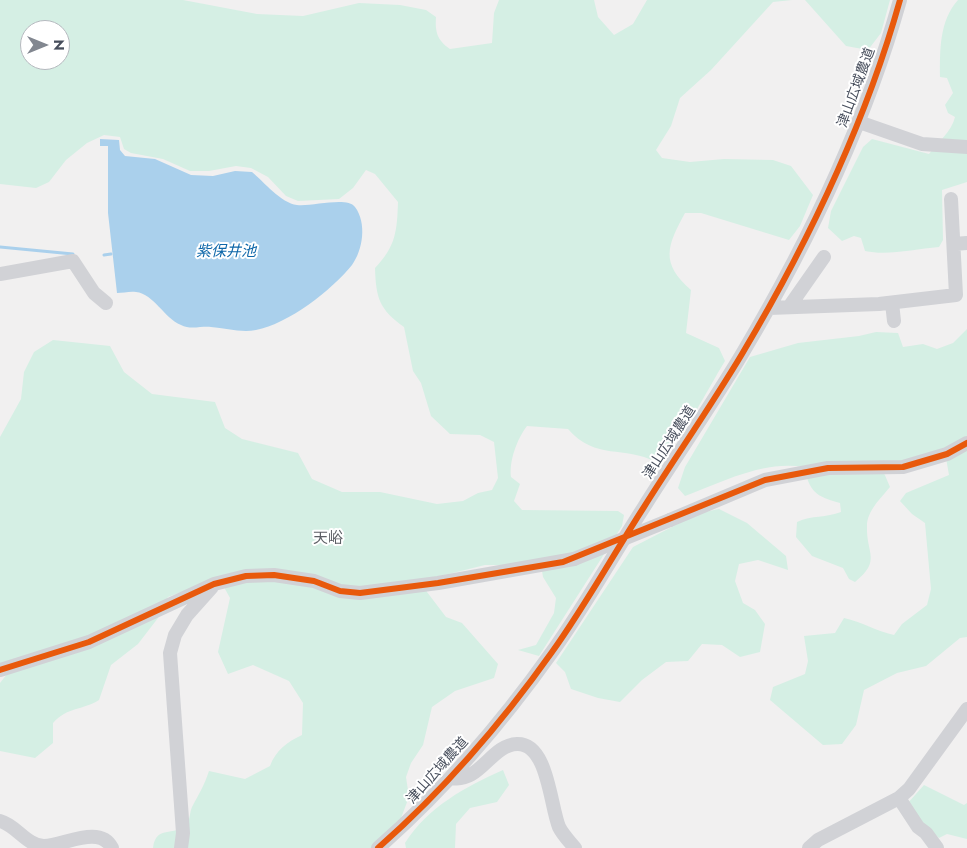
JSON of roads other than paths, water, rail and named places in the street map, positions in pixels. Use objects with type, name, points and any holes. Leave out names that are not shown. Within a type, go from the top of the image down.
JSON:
[{"type":"street","name":"津山広域農道","points":[[378,848],[416,815],[452,778],[513,705],[553,650],[741,356],[769,308],[829,192],[859,122],[900,0]]},
{"type":"street","points":[[859,122],[922,144],[952,148],[967,147]]},
{"type":"street","points":[[769,308],[892,303],[956,295],[961,243],[951,199]]},
{"type":"street","points":[[790,307],[824,257]]},
{"type":"street","points":[[0,274],[73,261],[94,293],[106,303]]},
{"type":"street","points":[[892,303],[894,321]]},
{"type":"street","points":[[0,670],[89,642],[214,584],[246,576],[274,574],[314,581],[340,592],[360,593],[438,583],[574,559],[765,480],[828,468],[903,467],[947,454],[967,443]]},
{"type":"street","points":[[181,848],[183,833],[170,653],[175,634],[187,615],[214,584]]},
{"type":"street","points":[[809,848],[818,840],[899,798],[915,781],[967,709]]},
{"type":"street","points":[[452,778],[460,779],[476,772],[503,748],[513,744],[524,744],[531,748],[544,770],[559,826],[575,848]]},
{"type":"street","points":[[899,798],[918,827],[934,841],[937,848]]},
{"type":"street","points":[[0,822],[16,829],[33,843],[41,846],[89,837],[104,839],[112,848]]},
{"type":"water","name":"紫保井池","points":[[100,139],[119,140],[120,150],[125,156],[155,159],[191,175],[213,176],[235,171],[252,172],[273,192],[297,205],[337,202],[351,204],[359,213],[362,228],[361,244],[356,259],[343,275],[321,295],[282,321],[268,327],[245,331],[181,325],[169,317],[154,301],[142,294],[134,292],[117,293],[108,213],[108,146],[100,146]]},
{"type":"waterway","points":[[0,247],[73,254]]},
{"type":"waterway","name":"紫保井池","points":[[104,255],[111,254]]},
{"type":"district","name":"天峪","points":[[328,539]]}]
